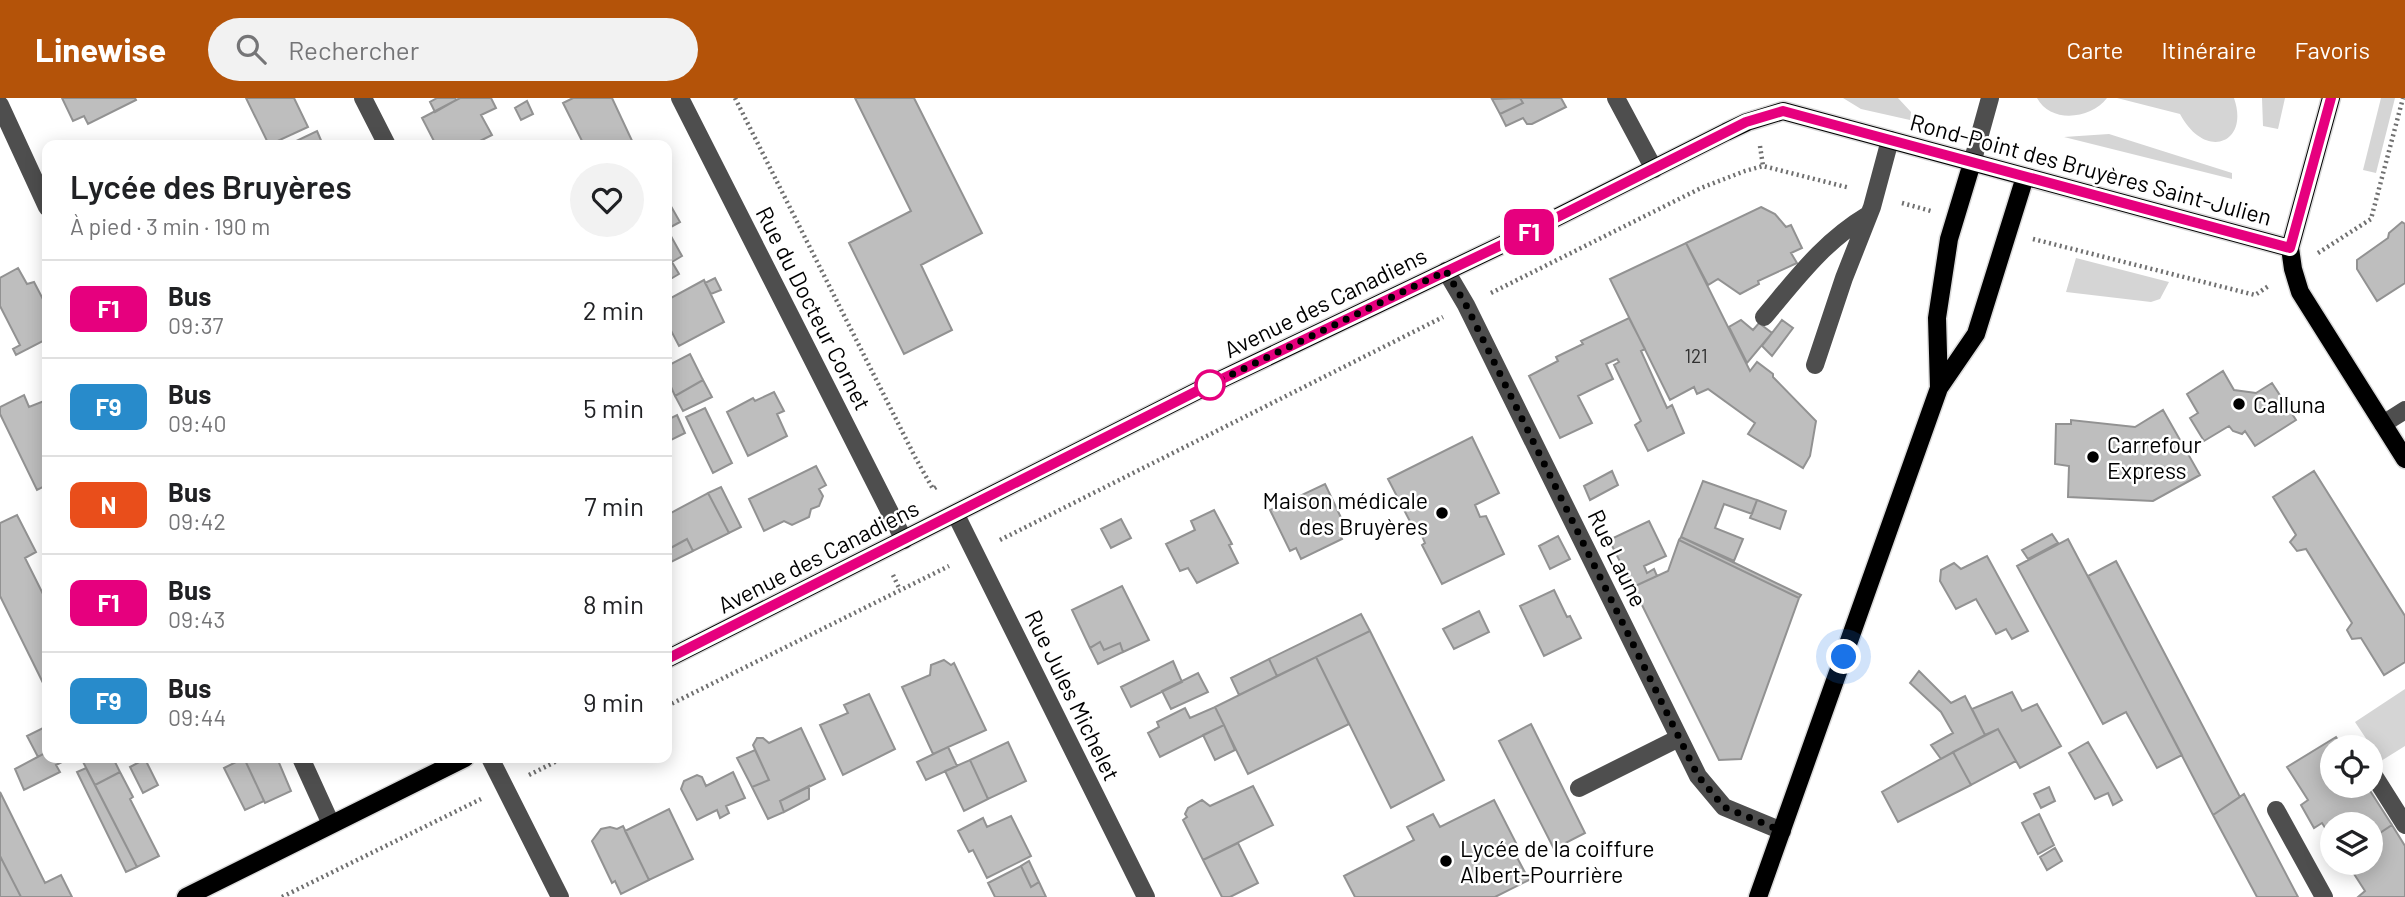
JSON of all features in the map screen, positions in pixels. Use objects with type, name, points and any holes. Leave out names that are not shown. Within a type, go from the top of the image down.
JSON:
[{"type":"main road","name":"Rond-Point des Bruyères Saint-Julien","points":[[1785,105],[1889,140],[2290,248],[2331,98]]},
{"type":"main road","name":"Avenue des Canadiens","points":[[672,656],[1199,390],[1785,105]]},
{"type":"main road","points":[[1939,388],[1937,318],[1949,239],[1972,163]]},
{"type":"main road","points":[[1758,897],[1939,388],[1976,334],[2025,177]]},
{"type":"main road","points":[[2290,248],[2300,292],[2405,459]]},
{"type":"main road","points":[[186,897],[455,763]]},
{"type":"street","points":[[363,98],[384,140]]},
{"type":"street","name":"Rue du Docteur Cornet","points":[[680,98],[904,540]]},
{"type":"street","points":[[1616,98],[1654,169]]},
{"type":"street","points":[[1972,163],[1990,98]]},
{"type":"street","points":[[0,104],[42,196]]},
{"type":"street","points":[[1815,365],[1868,215],[1889,140]]},
{"type":"street","points":[[1764,317],[1824,248],[1842,231],[1868,215]]},
{"type":"street","name":"Rue Laune","points":[[1446,271],[1466,305],[1698,776],[1724,807],[1782,831]]},
{"type":"street","points":[[2383,424],[2405,410]]},
{"type":"street","name":"Rue Jules Michelet","points":[[956,515],[1146,897]]},
{"type":"street","points":[[1579,788],[1679,738]]},
{"type":"street","points":[[303,763],[331,824]]},
{"type":"street","points":[[492,763],[560,897]]},
{"type":"street","points":[[2383,790],[2405,825]]},
{"type":"street","points":[[2276,810],[2324,897]]},
{"type":"path","points":[[735,98],[920,467],[933,489],[944,483]]},
{"type":"path","points":[[672,704],[1700,188],[1727,176],[1763,166]]},
{"type":"path","points":[[282,897],[553,763]]},
{"type":"shaded area","points":[[1843,98],[1898,98],[1911,112],[1910,120],[1861,109]]},
{"type":"shaded area","points":[[2037,98],[2107,98],[2091,111],[2071,116],[2052,112]]},
{"type":"shaded area","points":[[2117,98],[2234,98],[2236,127],[2231,136],[2212,142],[2201,138],[2190,129],[2180,114]]},
{"type":"shaded area","points":[[2262,98],[2285,98],[2278,129],[2263,126]]},
{"type":"shaded area","points":[[2381,98],[2395,98],[2376,173],[2363,170]]},
{"type":"shaded area","points":[[2109,134],[2232,173],[2232,179],[2064,137]]},
{"type":"shaded area","points":[[2076,258],[2169,282],[2160,299],[2151,302],[2066,292]]},
{"type":"shaded area","points":[[2405,689],[2405,746],[2383,760],[2383,735],[2364,735],[2355,722]]},
{"type":"building","points":[[62,98],[136,100],[88,124],[84,116],[73,121]]},
{"type":"building","points":[[246,98],[294,98],[308,127],[280,140],[267,140]]},
{"type":"building","points":[[437,98],[456,100],[435,112],[430,102]]},
{"type":"building","points":[[460,98],[491,98],[496,108],[481,115],[492,135],[482,140],[433,140],[422,118]]},
{"type":"building","points":[[573,98],[612,98],[632,140],[582,140],[563,103]]},
{"type":"building","points":[[855,98],[914,98],[982,233],[921,265],[952,330],[904,354],[849,243],[911,211]]},
{"type":"building","points":[[1520,98],[1523,103],[1500,114],[1492,99]]},
{"type":"building","points":[[1520,98],[1561,98],[1566,107],[1532,124],[1527,124],[1523,118],[1506,126],[1500,114],[1523,103]]},
{"type":"building","points":[[527,101],[533,114],[521,120],[515,108]]},
{"type":"building","points":[[317,131],[321,140],[298,140]]},
{"type":"building","points":[[1761,207],[1775,214],[1786,227],[1791,225],[1802,248],[1791,253],[1797,263],[1758,281],[1759,284],[1740,294],[1718,279],[1708,285],[1686,243]]},
{"type":"building","points":[[672,208],[680,222],[672,226]]},
{"type":"building","points":[[2402,222],[2405,224],[2405,283],[2377,301],[2357,269],[2357,260],[2388,238],[2389,233]]},
{"type":"building","points":[[672,238],[682,256],[672,262]]},
{"type":"building","points":[[1686,243],[1750,371],[1757,362],[1773,374],[1816,421],[1810,456],[1803,468],[1748,434],[1755,423],[1708,389],[1697,394],[1694,387],[1670,400],[1610,279]]},
{"type":"building","points":[[672,262],[679,274],[672,278]]},
{"type":"building","points":[[18,268],[27,284],[34,282],[42,297],[42,342],[16,355],[13,349],[20,345],[0,306],[0,278]]},
{"type":"building","points":[[715,278],[721,290],[711,294],[705,283]]},
{"type":"building","points":[[704,280],[724,322],[679,346],[672,333],[672,297]]},
{"type":"building","points":[[1629,318],[1645,349],[1641,351],[1667,408],[1672,405],[1684,433],[1648,451],[1635,425],[1641,421],[1614,365],[1619,362],[1617,359],[1606,364],[1613,379],[1578,396],[1592,423],[1560,438],[1529,376],[1558,361],[1556,357],[1583,344],[1581,341]]},
{"type":"building","points":[[1741,320],[1753,330],[1759,323],[1772,333],[1747,363],[1729,327]]},
{"type":"building","points":[[1782,320],[1793,328],[1772,356],[1762,346]]},
{"type":"building","points":[[690,354],[703,380],[675,396],[672,389],[672,363]]},
{"type":"building","name":"Calluna","points":[[2223,371],[2234,390],[2256,393],[2272,383],[2296,420],[2255,446],[2245,431],[2242,434],[2233,431],[2229,426],[2204,441],[2190,418],[2198,413],[2187,394]]},
{"type":"building","points":[[703,380],[712,397],[683,411],[675,396]]},
{"type":"building","points":[[774,392],[784,411],[777,414],[787,436],[748,456],[727,412],[753,398],[755,401]]},
{"type":"building","points":[[24,395],[29,407],[42,402],[42,488],[37,490],[0,414],[0,407]]},
{"type":"building","points":[[705,408],[732,463],[713,473],[686,417]]},
{"type":"building","points":[[2163,410],[2200,475],[2153,501],[2068,497],[2069,466],[2055,464],[2056,424],[2071,424],[2071,420],[2135,427]]},
{"type":"building","points":[[677,415],[685,433],[672,440],[672,418]]},
{"type":"building","name":"Maison médicale des Bruyères","points":[[1472,437],[1499,493],[1475,505],[1480,517],[1486,516],[1504,554],[1442,584],[1422,545],[1425,543],[1420,531],[1416,533],[1388,479]]},
{"type":"building","points":[[816,466],[826,485],[819,489],[823,496],[819,506],[811,509],[809,517],[792,525],[784,521],[764,531],[749,499]]},
{"type":"building","points":[[1612,471],[1618,485],[1590,500],[1584,486]]},
{"type":"building","points":[[2314,471],[2405,616],[2405,662],[2384,675],[2361,638],[2352,639],[2347,630],[2352,623],[2306,549],[2297,551],[2290,542],[2296,535],[2273,497]]},
{"type":"building","points":[[1703,481],[1757,500],[1752,514],[1724,504],[1715,528],[1743,539],[1734,561],[1681,537]]},
{"type":"building","points":[[1325,484],[1344,524],[1339,533],[1342,539],[1301,559],[1296,548],[1290,551],[1270,510]]},
{"type":"building","points":[[721,487],[741,527],[729,533],[708,493]]},
{"type":"building","points":[[708,493],[729,533],[693,551],[687,539],[672,547],[672,512]]},
{"type":"building","points":[[1757,500],[1786,511],[1780,529],[1750,518]]},
{"type":"building","points":[[1214,510],[1232,544],[1229,545],[1238,563],[1197,583],[1188,568],[1180,571],[1166,544],[1195,530],[1191,521]]},
{"type":"building","points":[[17,515],[36,552],[25,558],[42,592],[42,681],[0,596],[0,523]]},
{"type":"building","points":[[1121,519],[1131,538],[1111,548],[1101,529]]},
{"type":"building","points":[[1649,521],[1666,556],[1644,566],[1647,573],[1654,569],[1657,576],[1633,587],[1609,540]]},
{"type":"building","points":[[2052,534],[2058,543],[2028,559],[2022,550]]},
{"type":"building","points":[[1558,536],[1570,559],[1550,569],[1539,546]]},
{"type":"building","points":[[1681,537],[1801,595],[1799,598],[1679,540]]},
{"type":"building","points":[[687,539],[693,551],[672,562],[672,547]]},
{"type":"building","points":[[2068,539],[2182,755],[2157,768],[2126,712],[2103,724],[2017,566]]},
{"type":"building","points":[[1679,540],[1799,598],[1741,759],[1719,760],[1633,587],[1668,571]]},
{"type":"building","points":[[1987,556],[2028,631],[2012,639],[2006,629],[1996,634],[1976,599],[1956,609],[1940,581],[1941,570],[1954,563],[1961,569]]},
{"type":"building","points":[[2116,561],[2240,797],[2213,815],[2088,576]]},
{"type":"building","points":[[1122,586],[1149,640],[1123,652],[1120,643],[1104,650],[1100,642],[1090,648],[1072,610]]},
{"type":"building","points":[[1554,590],[1581,638],[1544,656],[1520,606]]},
{"type":"building","points":[[1479,611],[1489,632],[1454,649],[1443,629]]},
{"type":"building","points":[[1361,614],[1370,631],[1277,676],[1269,659]]},
{"type":"building","points":[[1370,631],[1444,780],[1391,808],[1316,657]]},
{"type":"building","points":[[1100,642],[1104,650],[1120,643],[1123,652],[1098,664],[1090,648]]},
{"type":"building","points":[[1316,657],[1349,724],[1248,774],[1215,707]]},
{"type":"building","points":[[1269,659],[1277,676],[1239,695],[1231,678]]},
{"type":"building","points":[[944,660],[951,665],[954,663],[986,730],[933,754],[902,687],[930,675],[931,665]]},
{"type":"building","points":[[1173,661],[1182,682],[1131,707],[1121,687]]},
{"type":"building","points":[[1919,671],[1951,703],[1965,696],[1985,735],[1941,759],[1931,745],[1953,733],[1941,712],[1910,683]]},
{"type":"building","points":[[1198,673],[1208,692],[1171,709],[1162,691]]},
{"type":"building","points":[[2012,692],[2022,711],[2037,704],[2061,746],[2020,768],[1998,729],[1985,735],[1972,709]]},
{"type":"building","points":[[869,694],[895,749],[843,775],[820,725],[848,713],[844,705]]},
{"type":"building","points":[[1215,707],[1224,725],[1160,757],[1148,733],[1159,727],[1157,722],[1185,708],[1190,718]]},
{"type":"building","points":[[1531,724],[1585,833],[1554,849],[1499,741]]},
{"type":"building","points":[[1224,725],[1235,750],[1215,760],[1203,735]]},
{"type":"building","points":[[42,728],[42,755],[38,757],[27,736]]},
{"type":"building","points":[[801,728],[825,779],[780,801],[784,812],[768,819],[752,787],[769,780],[753,745],[757,738],[763,738],[769,743]]},
{"type":"building","points":[[1998,729],[2016,761],[1971,785],[1953,752]]},
{"type":"building","points":[[1008,742],[1026,781],[988,799],[970,760]]},
{"type":"building","points":[[2088,742],[2122,800],[2113,805],[2108,793],[2095,799],[2069,753]]},
{"type":"building","points":[[948,747],[957,766],[926,780],[917,762]]},
{"type":"building","points":[[2320,747],[2320,798],[2375,798],[2392,825],[2383,831],[2383,812],[2320,812],[2320,824],[2314,828],[2301,805],[2308,800],[2287,767]]},
{"type":"building","points":[[755,750],[769,780],[752,787],[737,758]]},
{"type":"building","points":[[1953,752],[1971,785],[1898,822],[1882,792]]},
{"type":"building","points":[[42,755],[42,763],[60,763],[56,765],[60,772],[24,790],[15,769]]},
{"type":"building","points":[[970,760],[988,799],[964,811],[945,771]]},
{"type":"building","points":[[84,763],[116,763],[120,772],[95,785]]},
{"type":"building","points":[[138,763],[147,763],[158,785],[143,793],[130,767]]},
{"type":"building","points":[[234,763],[246,763],[264,801],[245,810],[224,768]]},
{"type":"building","points":[[246,763],[279,763],[291,791],[265,803]]},
{"type":"building","points":[[86,768],[137,867],[126,872],[77,772]]},
{"type":"building","points":[[120,772],[133,797],[130,799],[159,856],[137,867],[95,785]]},
{"type":"building","points":[[733,772],[745,798],[726,806],[729,813],[720,818],[717,810],[697,820],[681,789],[684,781],[697,775],[702,777],[706,786]]},
{"type":"building","points":[[809,786],[809,799],[784,812],[780,801]]},
{"type":"building","points":[[1253,786],[1273,825],[1203,860],[1183,820],[1187,817],[1185,814],[1188,808],[1202,800],[1210,806]]},
{"type":"building","points":[[2049,787],[2055,801],[2041,808],[2034,794]]},
{"type":"building","points":[[0,792],[45,883],[61,875],[72,897],[21,897],[0,856]]},
{"type":"building","points":[[2244,794],[2298,897],[2257,897],[2213,815]]},
{"type":"building","name":"Lycée de la coiffure Albert-Pourrière","points":[[1494,800],[1516,843],[1511,846],[1529,880],[1495,897],[1355,897],[1344,876],[1414,840],[1407,827],[1433,814],[1440,827]]},
{"type":"building","points":[[669,809],[693,859],[649,880],[625,831]]},
{"type":"building","points":[[2039,814],[2054,845],[2038,854],[2022,823]]},
{"type":"building","points":[[1011,816],[1031,856],[987,878],[973,850],[969,852],[958,831],[983,818],[987,827]]},
{"type":"building","points":[[2392,825],[2405,846],[2405,897],[2358,897],[2365,891],[2355,875],[2383,875],[2383,831]]},
{"type":"building","points":[[623,826],[649,880],[621,894],[615,881],[612,883],[592,841],[601,829],[617,829]]},
{"type":"building","points":[[1238,843],[1258,883],[1230,897],[1222,897],[1203,860]]},
{"type":"building","points":[[2055,848],[2062,861],[2047,870],[2040,857]]},
{"type":"building","points":[[0,856],[21,897],[0,897]]},
{"type":"building","points":[[1029,861],[1039,882],[1031,887],[1021,866]]},
{"type":"building","points":[[1021,866],[1031,887],[1039,882],[1046,897],[995,897],[988,883]]},
{"type":"bus line","name":"F1","points":[[672,656],[1199,390],[1514,239],[1746,122],[1783,111],[2290,248],[2331,98]]},
{"type":"place","name":"Calluna","points":[[2239,404]]},
{"type":"place","name":"Carrefour Express","points":[[2093,457]]},
{"type":"place","name":"Maison médicale des Bruyères","points":[[1442,513]]},
{"type":"place","name":"Lycée de la coiffure Albert-Pourrière","points":[[1446,861]]},
{"type":"route","points":[[1210,385],[1446,271],[1466,305],[1698,776],[1724,807],[1782,831],[1844,657]]}]
